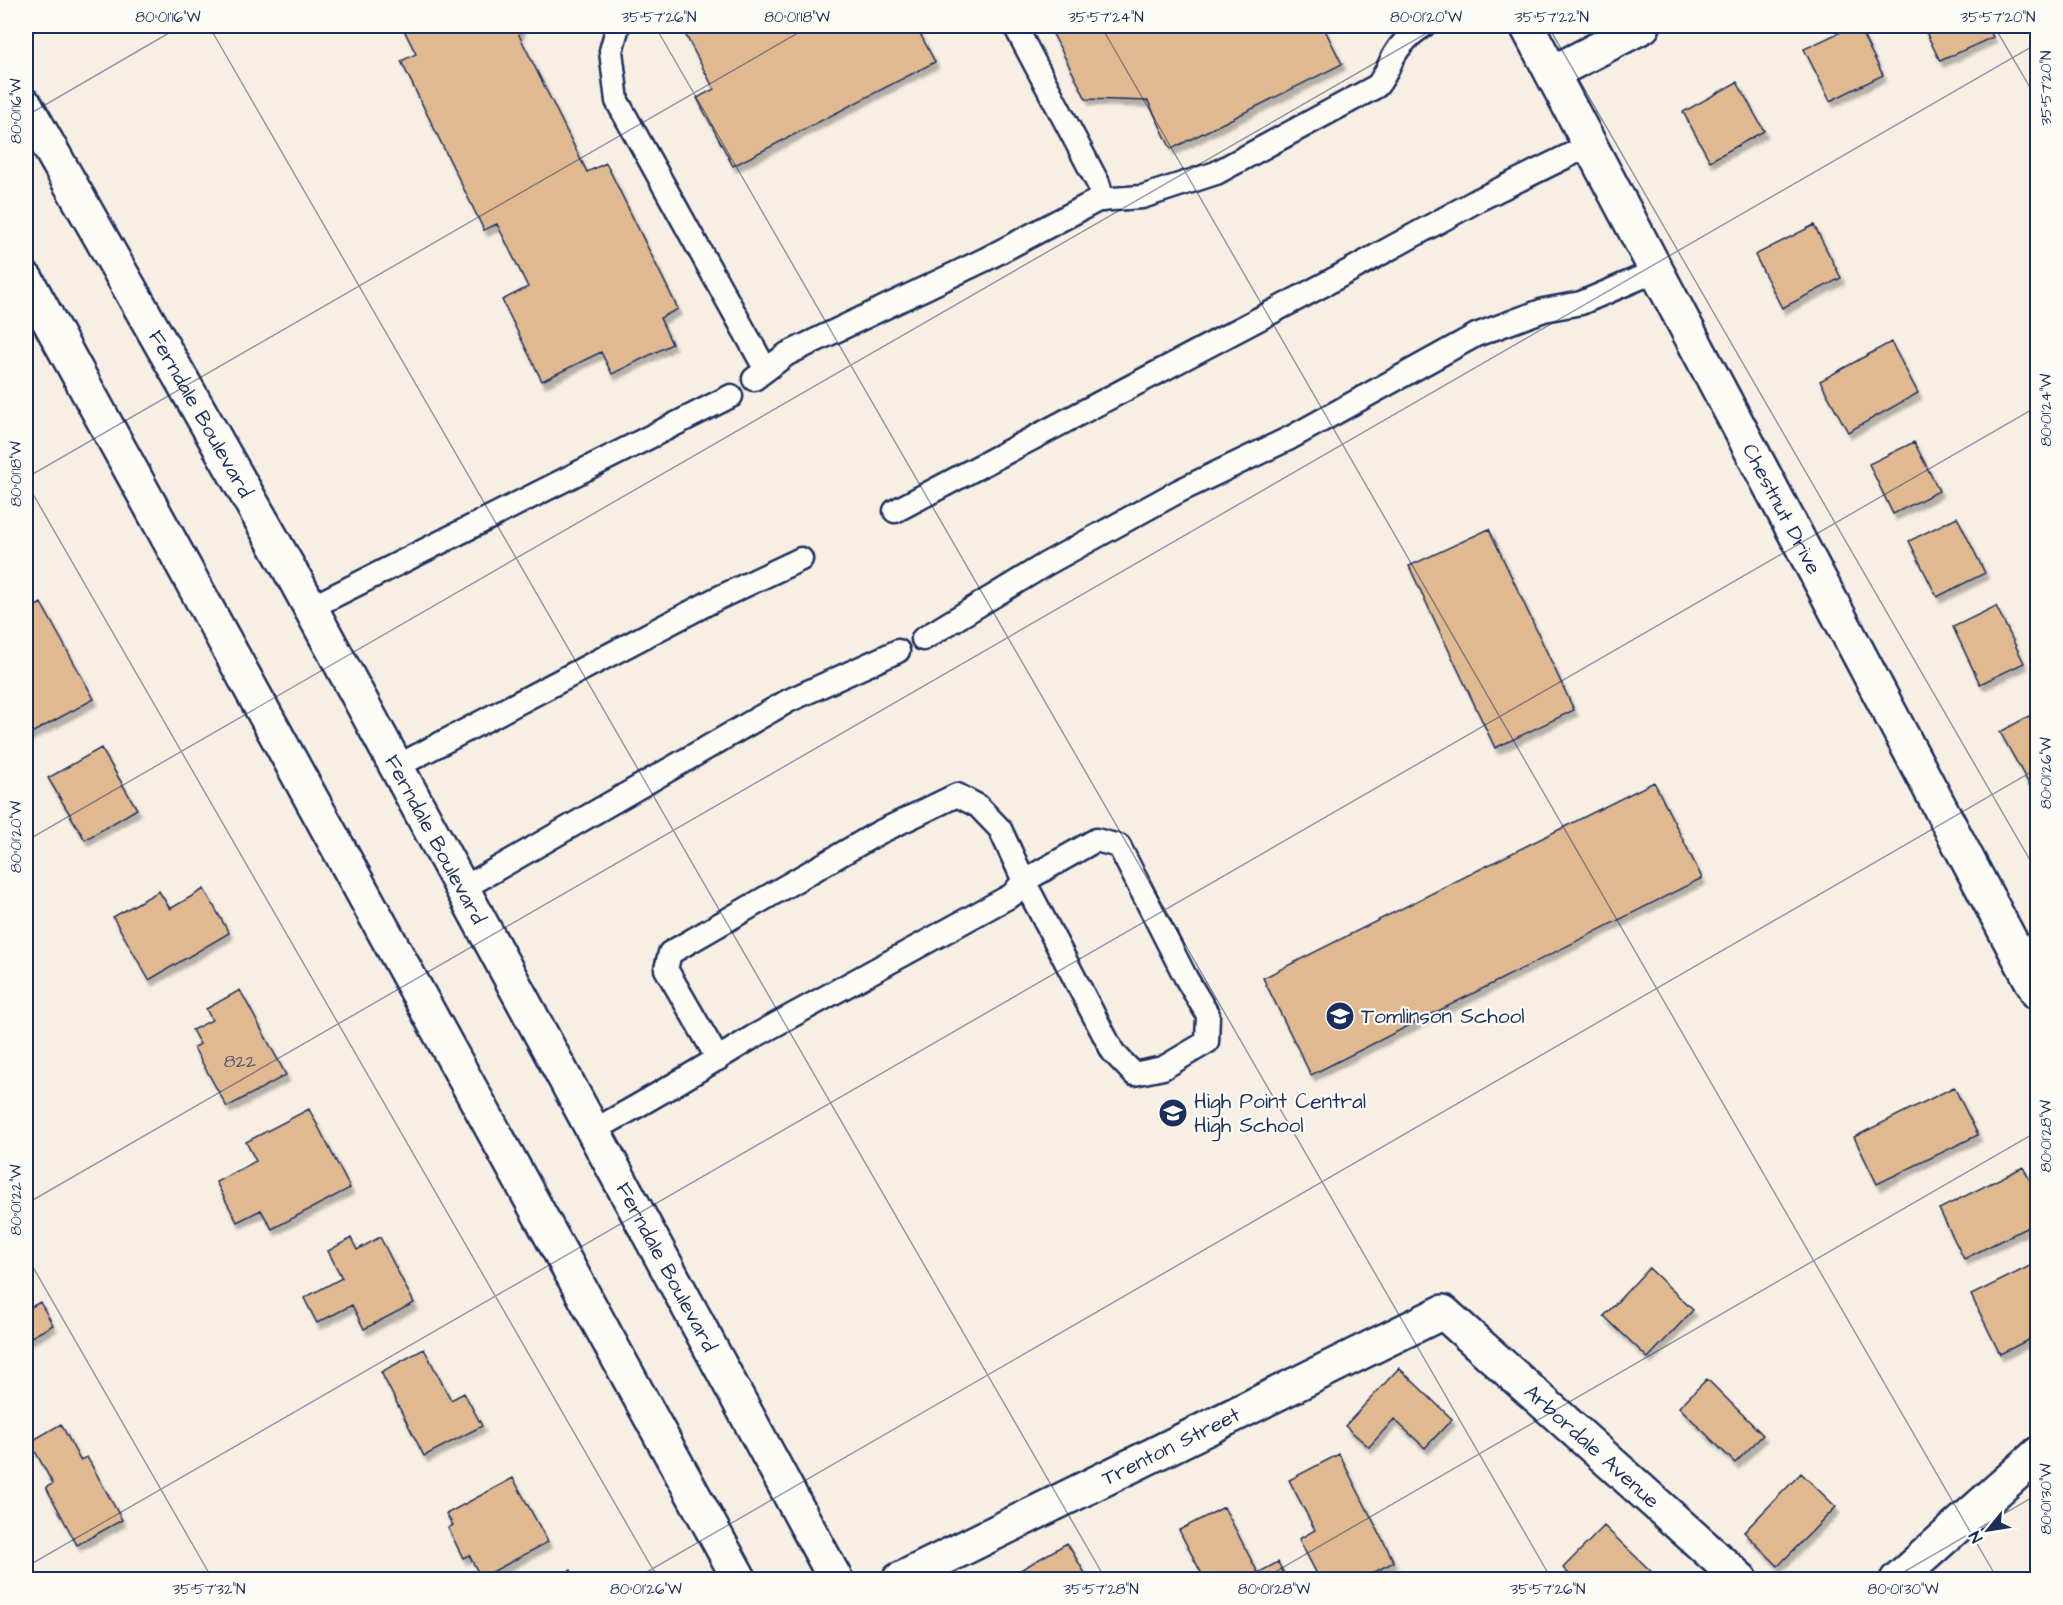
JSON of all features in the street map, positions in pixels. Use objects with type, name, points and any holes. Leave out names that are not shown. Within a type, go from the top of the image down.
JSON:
[{"type":"street","name":"Chestnut Drive","points":[[1527,26],[2037,993]]},
{"type":"street","points":[[1552,74],[1643,26]]},
{"type":"street","name":"Ferndale Boulevard","points":[[26,106],[310,608],[836,1580]]},
{"type":"street","points":[[26,279],[740,1580]]},
{"type":"street","name":"Trenton Street","points":[[899,1580],[1443,1312]]},
{"type":"street","name":"Arbordale Avenue","points":[[1443,1312],[1741,1580]]},
{"type":"street","points":[[1897,1580],[2037,1454]]},
{"type":"lane","points":[[618,26],[610,51],[617,101],[760,374],[787,354],[986,259],[1098,200],[1142,197],[1226,168],[1377,86],[1386,75],[1394,55],[1413,32],[1423,26]]},
{"type":"lane","points":[[1015,26],[1098,183],[1103,200]]},
{"type":"lane","points":[[895,511],[1328,283],[1480,199],[1590,145]]},
{"type":"lane","points":[[923,639],[1046,564],[1179,492],[1290,438],[1476,335],[1544,310],[1581,303],[1656,271]]},
{"type":"lane","points":[[310,608],[730,396]]},
{"type":"lane","points":[[396,767],[714,600],[801,559]]},
{"type":"lane","points":[[462,889],[788,701],[898,651]]},
{"type":"lane","points":[[593,1131],[718,1059],[753,1037],[1004,900],[1012,895],[1024,881],[1096,840],[1119,846],[1186,978],[1208,1015],[1207,1042],[1163,1068],[1134,1074],[1113,1052],[1024,881],[1000,830],[978,806],[957,795],[879,833],[670,953],[666,969],[718,1059]]},
{"type":"building","points":[[402,26],[522,26],[519,35],[587,172],[606,163],[678,309],[660,318],[672,344],[612,374],[601,352],[542,381],[502,300],[528,287],[497,224],[484,230],[401,61],[416,54]]},
{"type":"building","points":[[681,26],[916,26],[935,62],[733,166],[697,98],[714,89]]},
{"type":"building","points":[[1049,26],[1323,26],[1342,64],[1171,149],[1148,101],[1086,99]]},
{"type":"building","points":[[1853,26],[1858,26],[1883,75],[1830,101],[1804,49]]},
{"type":"building","points":[[1923,26],[1987,26],[1993,37],[1940,61]]},
{"type":"building","points":[[1737,82],[1764,131],[1710,161],[1683,112]]},
{"type":"building","points":[[1814,225],[1841,278],[1782,308],[1755,255]]},
{"type":"building","points":[[1891,342],[1918,393],[1848,432],[1820,381]]},
{"type":"building","points":[[1914,442],[1939,491],[1893,514],[1869,464]]},
{"type":"building","points":[[1957,517],[1985,573],[1937,597],[1909,541]]},
{"type":"building","points":[[1489,529],[1574,710],[1495,748],[1409,566]]},
{"type":"building","points":[[41,603],[94,699],[26,736],[26,612]]},
{"type":"building","points":[[1996,606],[2024,663],[1980,684],[1953,627]]},
{"type":"building","points":[[2038,711],[2038,782],[2030,786],[2000,732]]},
{"type":"building","points":[[101,748],[137,809],[85,840],[48,778]]},
{"type":"building","points":[[1654,782],[1702,878],[1311,1075],[1263,978]]},
{"type":"building","points":[[204,889],[229,933],[149,980],[113,917],[159,891],[170,909]]},
{"type":"building","points":[[240,990],[286,1075],[227,1107],[194,1048],[200,1044],[192,1030],[212,1020],[206,1009]]},
{"type":"building","points":[[1954,1087],[1978,1135],[1877,1184],[1854,1137]]},
{"type":"building","points":[[309,1109],[350,1188],[272,1229],[261,1210],[237,1222],[216,1182],[256,1161],[246,1142]]},
{"type":"building","points":[[2023,1167],[2038,1196],[2038,1222],[1964,1259],[1939,1209]]},
{"type":"building","points":[[380,1237],[414,1303],[364,1329],[352,1305],[317,1323],[304,1298],[342,1278],[328,1251],[351,1238],[357,1250]]},
{"type":"building","points":[[2038,1262],[2038,1335],[2000,1354],[1971,1295]]},
{"type":"building","points":[[1649,1268],[1693,1310],[1648,1358],[1604,1316]]},
{"type":"building","points":[[40,1302],[53,1325],[26,1340],[26,1310]]},
{"type":"building","points":[[424,1349],[451,1400],[464,1393],[482,1426],[424,1456],[381,1372]]},
{"type":"building","points":[[1399,1368],[1452,1419],[1425,1448],[1394,1419],[1369,1447],[1345,1426]]},
{"type":"building","points":[[1707,1379],[1763,1435],[1735,1463],[1679,1407]]},
{"type":"building","points":[[61,1424],[80,1460],[87,1457],[122,1520],[77,1545],[46,1487],[53,1484],[30,1442]]},
{"type":"building","points":[[1339,1454],[1394,1562],[1359,1580],[1320,1580],[1299,1539],[1315,1530],[1289,1480]]},
{"type":"building","points":[[1801,1473],[1836,1507],[1778,1566],[1744,1532]]},
{"type":"building","points":[[513,1478],[548,1542],[481,1578],[469,1555],[463,1558],[448,1528],[453,1525],[446,1514]]},
{"type":"building","points":[[1224,1507],[1258,1573],[1278,1562],[1287,1580],[1205,1580],[1179,1530]]},
{"type":"building","points":[[1604,1526],[1660,1580],[1575,1580],[1563,1568]]},
{"type":"building","points":[[1067,1543],[1089,1580],[1003,1580]]},
{"type":"building","points":[[571,1570],[575,1580],[552,1580]]},
{"type":"place","name":"Tomlinson School","points":[[1340,1016]]},
{"type":"place","name":"High Point Central High School","points":[[1173,1113]]}]
